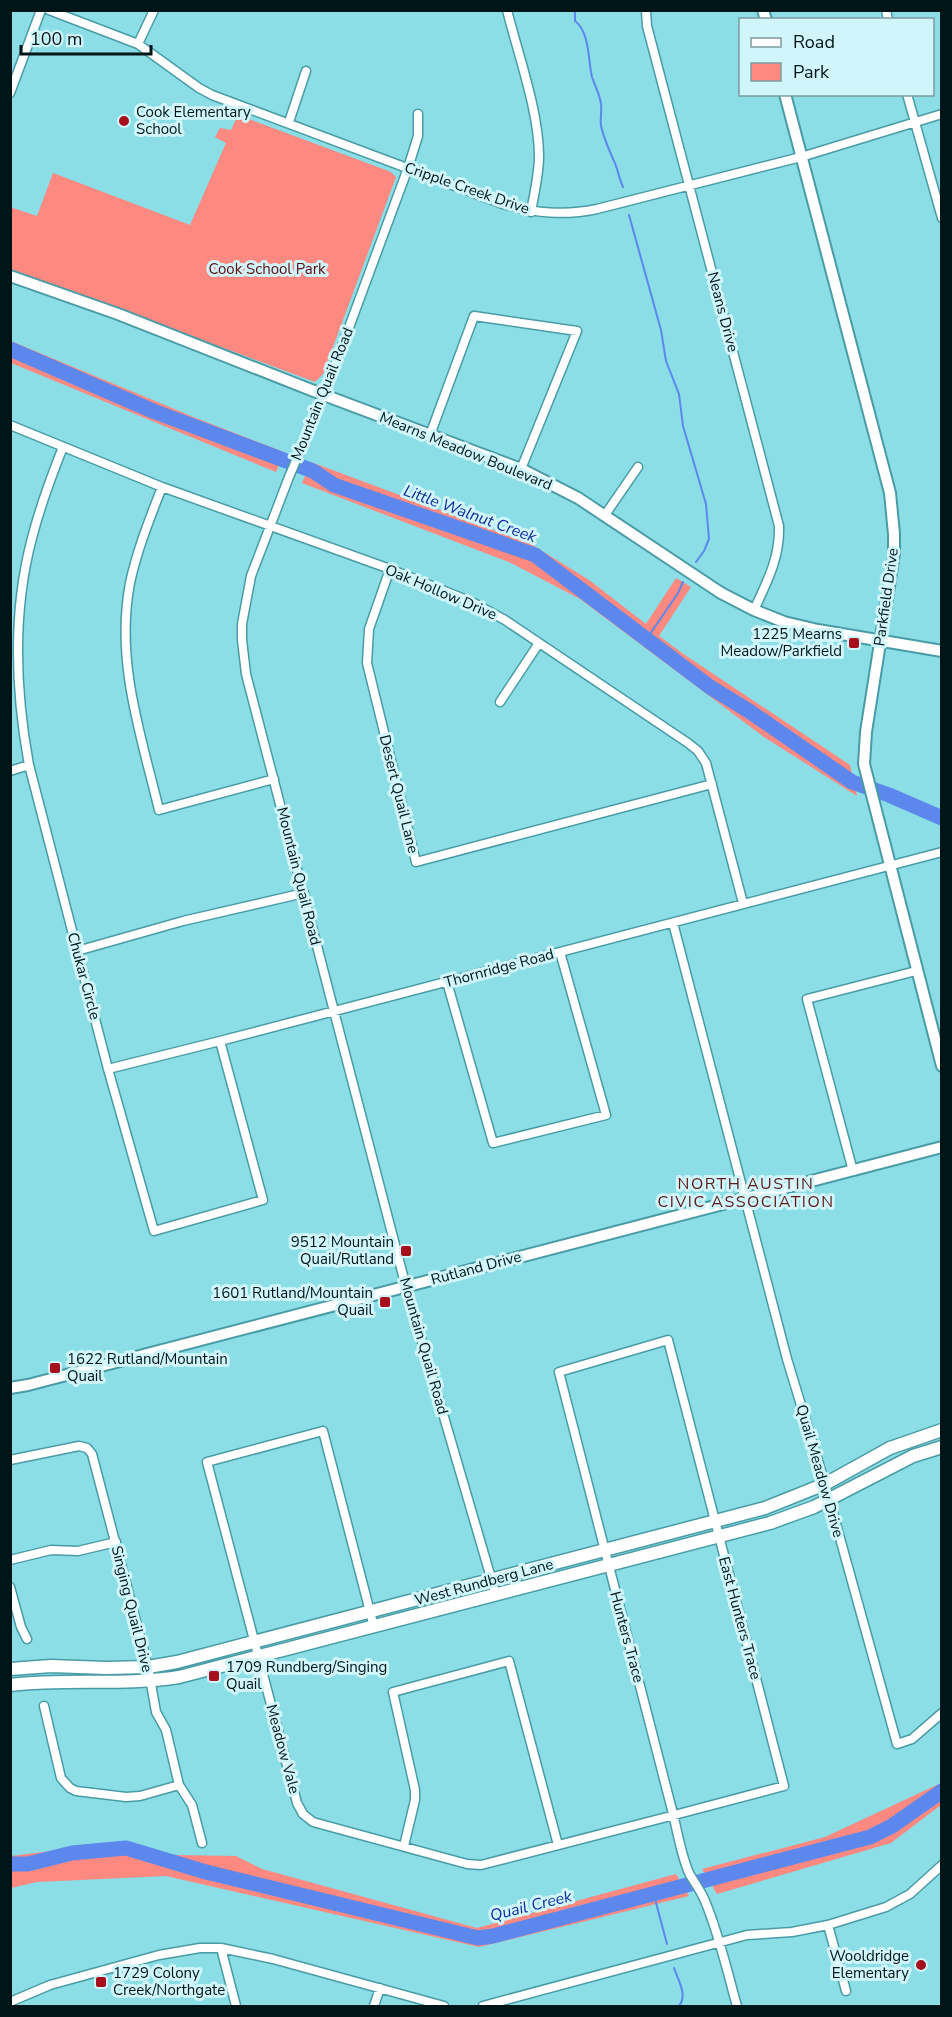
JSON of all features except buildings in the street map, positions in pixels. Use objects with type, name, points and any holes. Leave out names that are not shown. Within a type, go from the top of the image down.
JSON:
[{"type":"main road","name":"West Rundberg Lane","points":[[10,1669],[51,1666],[148,1667],[255,1642],[765,1508],[825,1484],[891,1448],[936,1432]]},
{"type":"main road","points":[[936,1432],[939,1448]]},
{"type":"main road","name":"West Rundberg Lane","points":[[10,1685],[40,1681],[151,1682],[259,1657],[797,1515],[899,1462],[939,1448]]},
{"type":"street","points":[[10,93],[41,10]]},
{"type":"street","name":"Cripple Creek Drive","points":[[49,10],[138,44],[212,95],[531,212],[576,213],[801,157],[942,114]]},
{"type":"street","points":[[138,44],[154,10]]},
{"type":"street","points":[[507,10],[536,121],[537,175],[531,212]]},
{"type":"street","name":"Neans Drive","points":[[646,10],[647,26],[779,526],[776,559],[754,610]]},
{"type":"street","points":[[289,122],[306,71]]},
{"type":"street","name":"Parkfield Drive","points":[[786,96],[890,493],[894,554],[879,640],[866,732],[864,764],[942,1066]]},
{"type":"street","points":[[907,96],[942,218]]},
{"type":"street","name":"Mountain Quail Road","points":[[418,114],[418,136],[408,168],[324,395],[289,477],[247,591],[242,640],[246,674],[406,1287],[496,1595]]},
{"type":"street","name":"Mearns Meadow Boulevard","points":[[10,276],[118,314],[520,469],[578,498],[721,592],[754,610],[797,626],[942,651]]},
{"type":"street","points":[[430,435],[474,316],[578,331],[520,469]]},
{"type":"street","name":"Oak Hollow Drive","points":[[10,425],[162,487],[390,569],[489,610],[693,747],[706,763],[743,903]]},
{"type":"street","name":"Chukar Circle","points":[[63,447],[31,540],[20,604],[17,644],[21,720],[29,765],[77,951],[154,1231],[263,1200],[220,1041]]},
{"type":"street","points":[[605,515],[638,467]]},
{"type":"street","points":[[162,487],[134,566],[127,603],[125,641],[132,700],[159,810],[274,778]]},
{"type":"street","name":"Desert Quail Lane","points":[[390,569],[369,629],[367,663],[417,862],[712,784]]},
{"type":"street","points":[[500,702],[539,644]]},
{"type":"street","points":[[10,771],[29,765]]},
{"type":"street","name":"Thornridge Road","points":[[108,1069],[942,852]]},
{"type":"street","points":[[77,951],[183,921],[304,893]]},
{"type":"street","name":"Quail Meadow Drive","points":[[673,923],[787,1359],[825,1484],[897,1744],[912,1739],[942,1713]]},
{"type":"street","points":[[447,982],[493,1143],[606,1115],[560,952]]},
{"type":"street","points":[[853,1171],[807,999],[916,971]]},
{"type":"street","name":"Rutland Drive","points":[[10,1388],[942,1147]]},
{"type":"street","name":"East Hunters Trace","points":[[668,1340],[784,1786],[674,1815]]},
{"type":"street","name":"Hunters Trace","points":[[668,1340],[559,1372],[689,1872],[705,1900],[737,2007]]},
{"type":"street","name":"Meadow Vale","points":[[370,1611],[323,1431],[207,1462],[297,1803],[303,1814],[316,1823],[468,1864],[481,1865],[674,1815]]},
{"type":"street","name":"Singing Quail Drive","points":[[10,1461],[76,1446],[87,1448],[92,1454],[148,1667],[156,1712],[166,1730],[179,1785],[192,1805],[202,1843]]},
{"type":"street","points":[[10,1560],[51,1550],[78,1551],[116,1542]]},
{"type":"street","points":[[10,1587],[21,1627],[27,1639]]},
{"type":"street","points":[[370,1611],[374,1626]]},
{"type":"street","points":[[404,1846],[415,1800],[415,1790],[393,1692],[509,1661],[558,1845]]},
{"type":"street","points":[[44,1706],[62,1778],[70,1788],[76,1791],[126,1797],[140,1796],[179,1785]]},
{"type":"street","points":[[483,2007],[747,1935],[780,1934],[828,1925],[898,1902],[942,1865]]},
{"type":"street","points":[[828,1925],[846,1991]]},
{"type":"street","points":[[10,2002],[50,1985],[159,1955],[200,1948],[220,1948],[246,1952],[444,2007]]},
{"type":"street","points":[[220,1948],[236,2007]]},
{"type":"street","points":[[374,2007],[380,1988]]},
{"type":"green space","name":"Cook School Park","points":[[238,115],[391,172],[396,177],[323,374],[315,382],[11,269],[10,207],[37,216],[53,173],[190,225],[226,143],[215,137],[220,128],[231,130]]},
{"type":"green space","points":[[11,341],[284,452],[276,472],[11,363]]},
{"type":"green space","points":[[311,462],[531,544],[589,580],[646,624],[676,578],[691,587],[659,636],[850,765],[857,796],[764,737],[580,599],[511,563],[302,483]]},
{"type":"green space","points":[[941,1783],[941,1805],[891,1843],[717,1894],[702,1869],[825,1837]]},
{"type":"green space","points":[[116,1843],[175,1855],[236,1856],[262,1869],[477,1928],[676,1874],[689,1896],[479,1947],[166,1876],[37,1882],[11,1888],[11,1856]]},
{"type":"waterway","points":[[575,10],[575,21],[586,39],[592,77],[600,101],[602,131],[623,187]]},
{"type":"waterway","points":[[629,215],[661,330],[666,361],[679,394],[683,426],[706,504],[709,539],[696,562]]},
{"type":"waterway","name":"Little Walnut Creek","points":[[10,349],[153,411],[313,471],[334,485],[535,555],[710,687],[852,782],[942,818]]},
{"type":"waterway","points":[[646,640],[683,582]]},
{"type":"waterway","name":"Quail Creek","points":[[10,1864],[28,1864],[72,1853],[126,1848],[206,1872],[478,1938],[493,1936],[870,1837],[892,1826],[942,1791]]},
{"type":"waterway","points":[[658,1893],[655,1899],[667,1944]]},
{"type":"waterway","points":[[674,1968],[683,1997],[679,2006]]},
{"type":"place","name":"Cook Elementary School","points":[[124,121]]},
{"type":"place","name":"1225 Mearns Meadow/Parkfield","points":[[854,643]]},
{"type":"place","name":"9512 Mountain Quail/Rutland","points":[[406,1251]]},
{"type":"place","name":"1601 Rutland/Mountain Quail","points":[[385,1302]]},
{"type":"place","name":"1622 Rutland/Mountain Quail","points":[[55,1368]]},
{"type":"place","name":"1709 Rundberg/Singing Quail","points":[[214,1676]]},
{"type":"place","name":"Wooldridge Elementary","points":[[921,1965]]},
{"type":"place","name":"1729 Colony Creek/Northgate","points":[[101,1982]]},
{"type":"district","name":"NORTH AUSTIN CIVIC ASSOCIATION","points":[[746,1193]]}]
